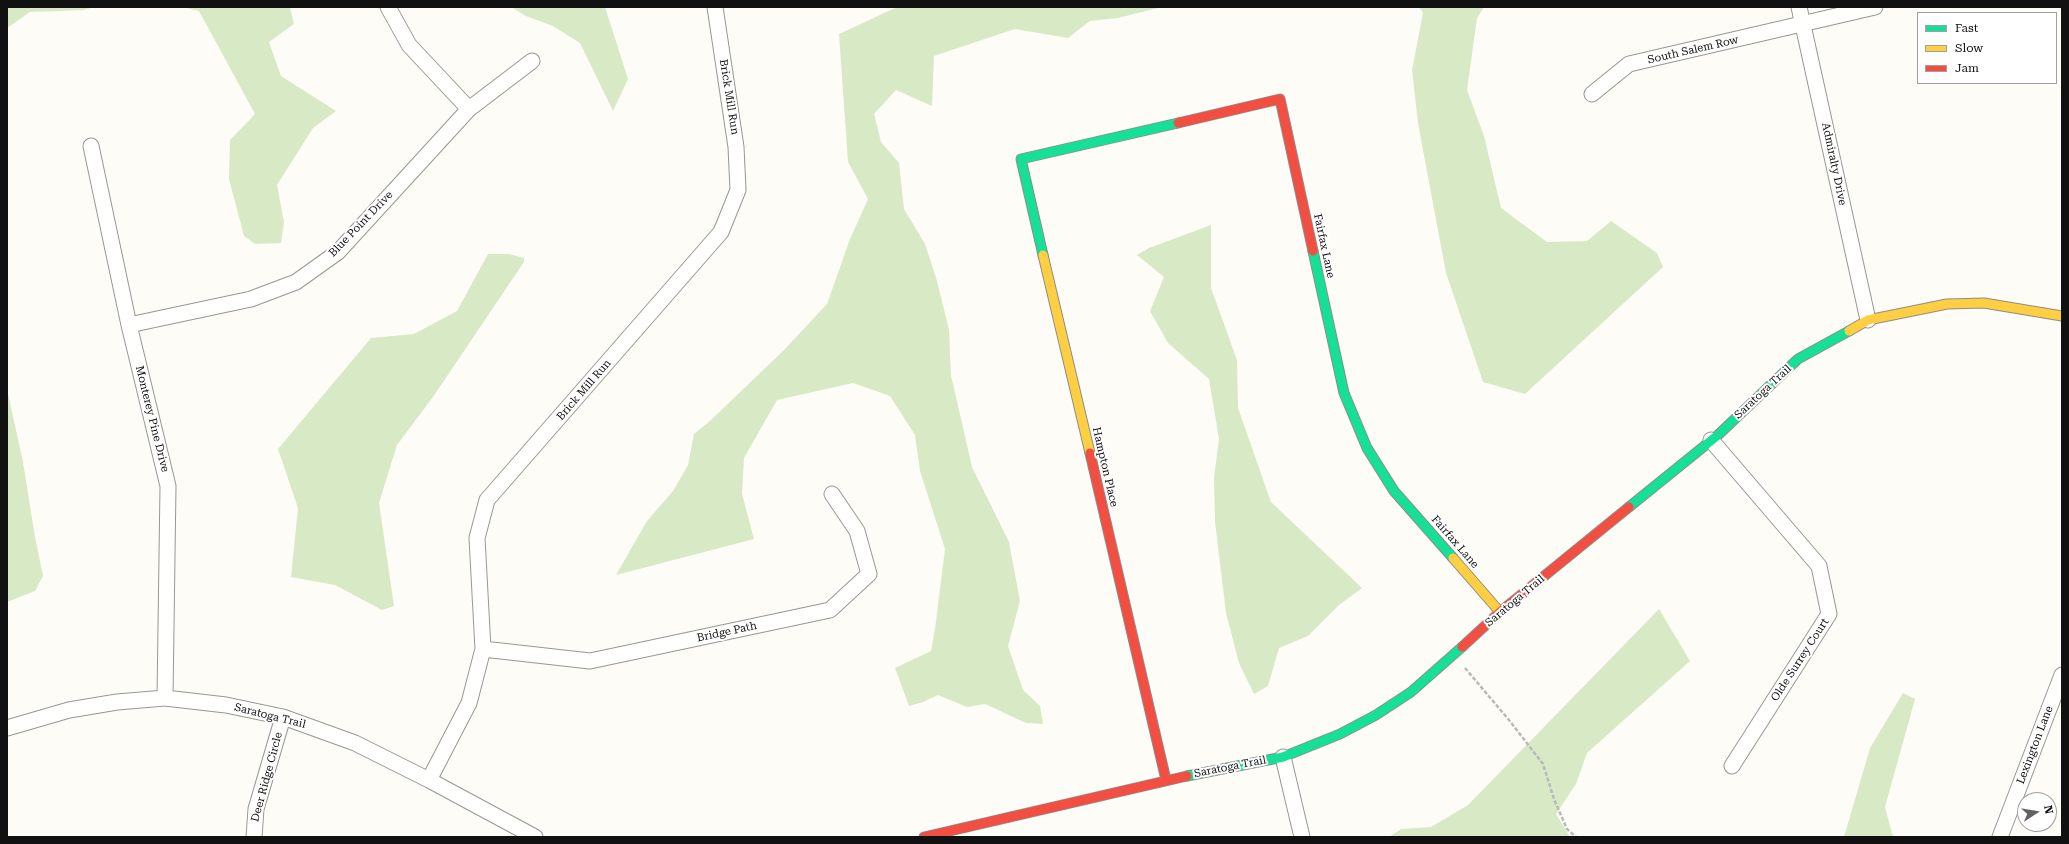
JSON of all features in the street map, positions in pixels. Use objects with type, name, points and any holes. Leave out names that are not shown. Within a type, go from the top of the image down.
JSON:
[{"type":"street","points":[[388,7],[409,45],[469,109]]},
{"type":"street","name":"Brick Mill Run","points":[[429,780],[470,703],[483,649],[478,538],[488,500],[721,232],[738,190],[736,147],[715,7]]},
{"type":"street","name":"Admiralty Drive","points":[[1799,7],[1868,320]]},
{"type":"street","name":"South Salem Row","points":[[1592,94],[1629,64],[1875,7]]},
{"type":"street","name":"Blue Point Drive","points":[[129,325],[251,299],[296,282],[338,252],[469,109],[532,61]]},
{"type":"street","name":"Fairfax Lane","points":[[1021,159],[1280,99],[1344,393],[1367,448],[1394,491],[1500,612]]},
{"type":"street","name":"Monterey Pine Drive","points":[[91,146],[129,325],[168,486],[164,698]]},
{"type":"street","name":"Hampton Place","points":[[1021,159],[1166,780]]},
{"type":"street","name":"Saratoga Trail","points":[[924,837],[1166,780],[1284,757],[1340,734],[1376,715],[1410,692],[1500,612],[1711,440],[1798,359],[1868,320],[1947,304],[1984,303],[2062,316]]},
{"type":"street","name":"Olde Surrey Court","points":[[1711,440],[1819,566],[1829,614],[1732,766]]},
{"type":"street","name":"Bridge Path","points":[[483,649],[590,661],[830,610],[869,574],[857,531],[832,494]]},
{"type":"street","name":"Lexington Lane","points":[[2000,837],[2062,675]]},
{"type":"street","name":"Saratoga Trail","points":[[7,728],[69,710],[117,702],[164,698],[226,705],[283,717],[355,743],[429,780],[535,837]]},
{"type":"street","name":"Deer Ridge Circle","points":[[254,837],[256,809],[283,717]]},
{"type":"street","points":[[1284,757],[1302,837]]},
{"type":"path","points":[[1453,654],[1509,720],[1543,764],[1554,799],[1567,829],[1576,837]]},
{"type":"green space","points":[[7,7],[93,7],[84,10],[30,12],[7,28]]},
{"type":"green space","points":[[182,7],[290,7],[294,24],[269,42],[281,76],[336,111],[313,128],[277,185],[284,222],[281,243],[255,244],[244,236],[229,179],[230,140],[255,114],[199,11]]},
{"type":"green space","points":[[511,7],[605,7],[628,79],[613,111],[580,43],[553,26],[526,16]]},
{"type":"green space","points":[[1162,7],[1118,18],[1090,21],[1068,38],[1015,29],[934,56],[932,106],[896,90],[874,114],[881,142],[899,163],[904,209],[925,244],[937,281],[949,330],[951,375],[972,467],[1009,542],[1020,601],[1008,646],[1023,690],[1040,706],[1043,724],[1026,723],[985,704],[967,707],[938,695],[923,702],[909,706],[895,668],[931,651],[945,549],[920,471],[915,435],[890,396],[853,383],[777,400],[744,458],[742,494],[754,539],[616,575],[647,521],[673,491],[688,465],[694,434],[711,420],[784,350],[827,304],[850,239],[868,199],[848,162],[839,34],[895,8]]},
{"type":"green space","points":[[1419,7],[1484,7],[1477,18],[1467,90],[1484,136],[1501,208],[1547,242],[1587,241],[1611,221],[1657,253],[1663,267],[1525,394],[1483,382],[1446,273],[1418,123],[1412,70],[1423,13]]},
{"type":"green space","points":[[1211,225],[1211,288],[1237,360],[1238,408],[1271,502],[1362,588],[1339,605],[1308,636],[1279,648],[1268,686],[1254,694],[1239,663],[1226,613],[1215,522],[1214,478],[1219,439],[1209,379],[1168,343],[1150,311],[1164,277],[1137,255],[1149,248]]},
{"type":"green space","points":[[488,254],[509,254],[524,258],[524,262],[433,397],[397,445],[379,503],[394,606],[382,610],[335,585],[291,577],[298,508],[278,449],[371,338],[414,334],[457,311]]},
{"type":"green space","points":[[7,389],[23,462],[43,576],[35,591],[7,602]]},
{"type":"green space","points":[[1659,609],[1690,661],[1587,753],[1576,784],[1556,814],[1570,837],[1389,837],[1401,829],[1431,827],[1468,805]]},
{"type":"green space","points":[[1903,693],[1915,699],[1885,807],[1893,837],[1844,837],[1870,748]]},
{"type":"traffic: fast","points":[[1043,255],[1021,159],[1178,123]]},
{"type":"traffic: fast","points":[[1313,251],[1344,393],[1367,448],[1394,491],[1453,558]]},
{"type":"traffic: fast","points":[[1629,507],[1718,435],[1798,359],[1849,331]]},
{"type":"traffic: fast","points":[[1187,776],[1283,757],[1340,734],[1376,715],[1411,692],[1462,647]]},
{"type":"traffic: slow","points":[[1043,255],[1090,453]]},
{"type":"traffic: slow","points":[[1849,331],[1868,320],[1947,304],[1984,303],[2062,316]]},
{"type":"traffic: slow","points":[[1453,558],[1500,612]]},
{"type":"traffic: jam","points":[[1178,123],[1280,99],[1313,251]]},
{"type":"traffic: jam","points":[[1090,453],[1166,780]]},
{"type":"traffic: jam","points":[[1462,647],[1500,612],[1629,507]]},
{"type":"traffic: jam","points":[[924,837],[1187,776]]}]
